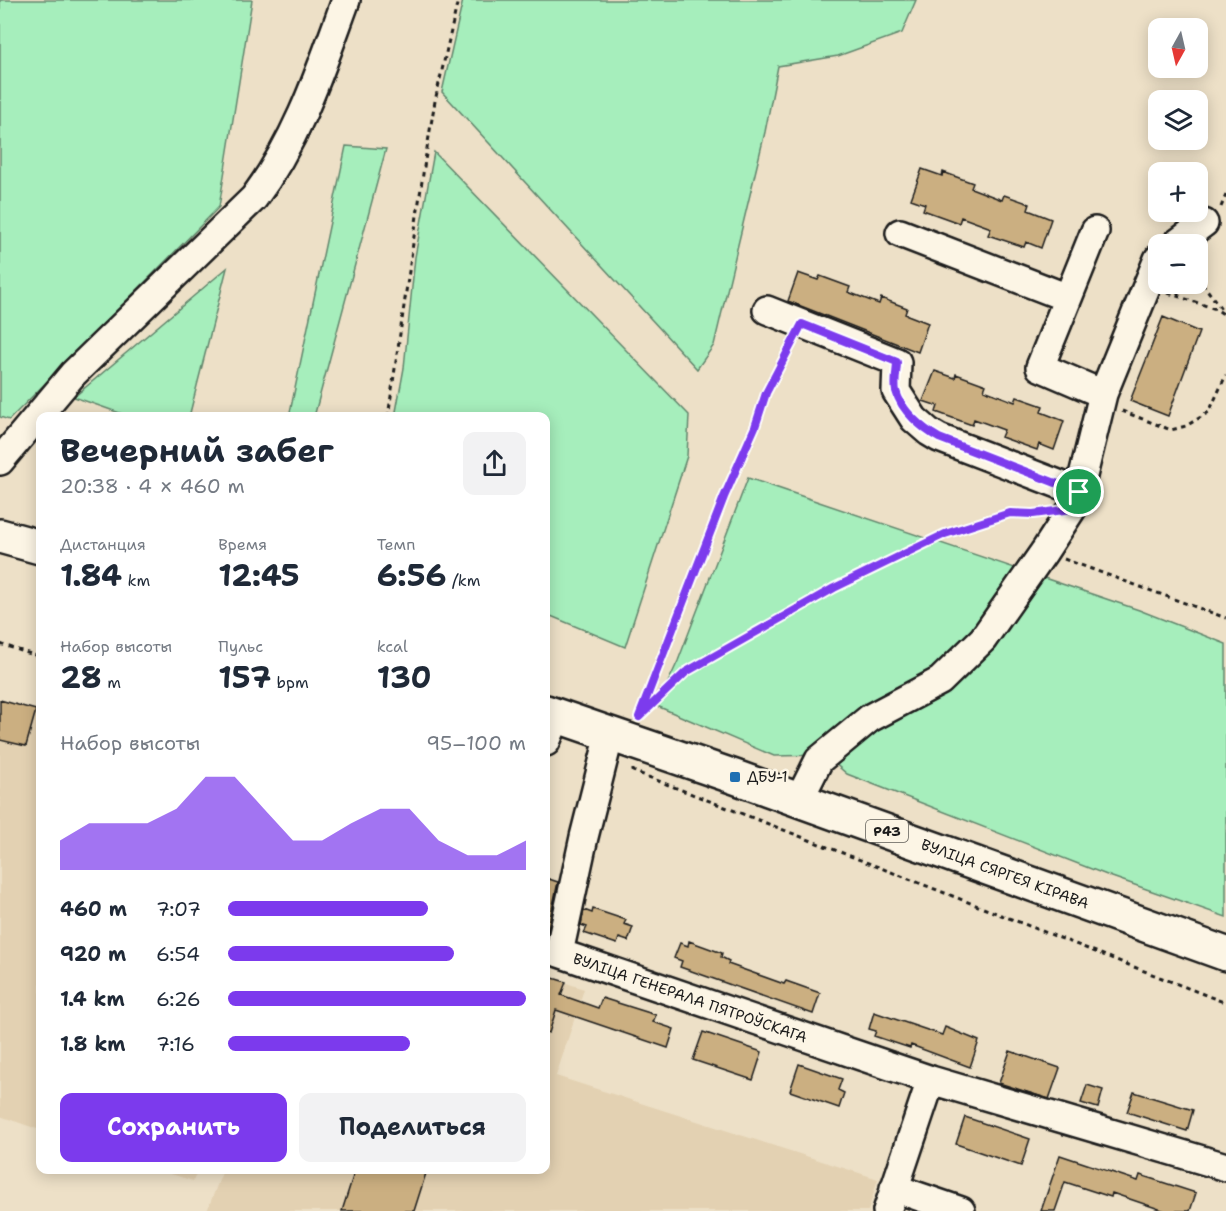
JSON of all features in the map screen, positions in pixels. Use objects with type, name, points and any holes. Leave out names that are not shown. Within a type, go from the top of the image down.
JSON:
[{"type":"main road","points":[[0,536],[36,546]]},
{"type":"main road","name":"ВУЛІЦА СЯРГЕЯ КІРАВА","points":[[550,724],[610,734],[1226,954]]},
{"type":"street","points":[[41,412],[73,374],[254,198],[275,169],[292,137],[309,99],[346,0]]},
{"type":"street","points":[[1189,234],[1204,223]]},
{"type":"street","points":[[1095,231],[1040,367],[1111,402]]},
{"type":"street","points":[[900,233],[1068,298]]},
{"type":"street","points":[[799,800],[819,760],[870,718],[940,681],[982,639],[1044,552],[1075,501],[1148,289]]},
{"type":"street","points":[[767,310],[897,362],[896,391],[914,419],[929,432],[1075,501]]},
{"type":"street","points":[[0,461],[36,418]]},
{"type":"street","name":"ВУЛІЦА ГЕНЕРАЛА ПЯТРОЎСКАГА","points":[[610,734],[552,951],[931,1080],[1226,1167]]},
{"type":"street","points":[[931,1080],[891,1199],[961,1211]]},
{"type":"path","points":[[389,412],[425,160],[435,101],[458,0]]},
{"type":"path","points":[[1208,291],[1226,316]]},
{"type":"path","points":[[1169,294],[1216,309],[1226,316]]},
{"type":"path","points":[[1172,295],[1179,294]]},
{"type":"path","points":[[802,324],[766,393],[755,427],[724,497],[639,717],[686,672],[834,588],[935,539],[1010,513],[1033,514],[1075,501]]},
{"type":"path","points":[[1111,402],[1171,430],[1186,426],[1209,412],[1226,375]]},
{"type":"path","points":[[1044,552],[1226,618]]},
{"type":"path","points":[[0,644],[36,656]]},
{"type":"path","points":[[633,771],[1226,1003]]},
{"type":"shaded area","points":[[0,700],[36,710],[36,1129],[0,1116]]},
{"type":"shaded area","points":[[550,977],[584,989],[556,1076],[878,1179],[868,1211],[207,1211],[221,1174],[550,1174]]},
{"type":"shaded area","points":[[171,1174],[196,1174],[193,1181]]},
{"type":"green space","points":[[0,0],[252,0],[219,207],[9,420],[0,417]]},
{"type":"green space","points":[[463,0],[916,0],[902,33],[838,56],[778,66],[765,132],[714,345],[697,369],[442,92]]},
{"type":"green space","points":[[346,146],[386,149],[315,412],[290,412]]},
{"type":"green space","points":[[434,152],[689,415],[687,456],[625,647],[550,616],[550,412],[396,412],[404,368],[415,257]]},
{"type":"green space","points":[[227,268],[190,412],[117,412],[74,397]]},
{"type":"green space","points":[[748,478],[1139,610],[1226,644],[1226,917],[1112,877],[847,774],[825,755],[774,756],[657,706],[678,661]]},
{"type":"building","points":[[922,169],[942,176],[943,172],[973,183],[971,188],[1002,200],[1004,195],[1030,204],[1028,210],[1051,219],[1041,248],[1026,242],[1024,247],[988,235],[991,228],[961,217],[959,223],[923,210],[925,204],[911,199]]},
{"type":"building","points":[[798,273],[818,280],[820,276],[850,287],[848,292],[879,304],[881,298],[907,308],[905,314],[928,323],[918,352],[788,301]]},
{"type":"building","points":[[1163,317],[1199,332],[1168,416],[1130,401]]},
{"type":"building","points":[[935,371],[955,378],[956,374],[986,385],[984,390],[1015,402],[1017,397],[1043,406],[1041,412],[1064,421],[1054,450],[1039,444],[1037,450],[1001,437],[1004,430],[974,419],[972,425],[936,412],[938,406],[923,401]]},
{"type":"building","points":[[0,700],[36,710],[26,746],[0,740]]},
{"type":"building","points":[[550,879],[558,882],[550,919]]},
{"type":"building","points":[[593,909],[626,920],[624,924],[633,927],[628,941],[619,938],[617,944],[584,933],[587,927],[581,925],[584,910],[592,913]]},
{"type":"building","points":[[689,941],[722,953],[721,957],[729,961],[728,964],[784,984],[786,981],[820,993],[813,1014],[680,967],[682,961],[674,958],[680,943],[688,946]]},
{"type":"building","points":[[550,977],[566,982],[561,995],[598,1008],[602,998],[656,1015],[653,1022],[674,1029],[668,1048],[556,1010],[550,1030]]},
{"type":"building","points":[[874,1012],[942,1035],[945,1027],[979,1041],[970,1067],[911,1045],[910,1048],[874,1036],[876,1031],[869,1029]]},
{"type":"building","points":[[703,1032],[762,1052],[753,1080],[693,1060]]},
{"type":"building","points":[[1010,1051],[1060,1068],[1049,1099],[999,1083]]},
{"type":"building","points":[[799,1064],[842,1079],[838,1090],[844,1093],[839,1108],[790,1091]]},
{"type":"building","points":[[1087,1085],[1103,1090],[1098,1108],[1081,1103]]},
{"type":"building","points":[[1134,1092],[1193,1110],[1187,1131],[1127,1112]]},
{"type":"building","points":[[965,1117],[1030,1139],[1021,1166],[956,1144]]},
{"type":"building","points":[[1060,1155],[1138,1181],[1140,1175],[1196,1193],[1190,1211],[1165,1211],[1112,1193],[1111,1197],[1065,1182],[1055,1211],[1041,1211]]},
{"type":"building","points":[[354,1174],[426,1174],[414,1211],[342,1211]]},
{"type":"place","name":"ДБУ-1","points":[[735,777]]},
{"type":"route","points":[[802,324],[897,362],[896,391],[914,419],[929,432],[939,438],[1079,492],[1072,509],[1033,514],[1010,513],[945,534],[834,588],[686,672],[639,717],[724,497],[755,427],[766,393],[802,324]]}]
